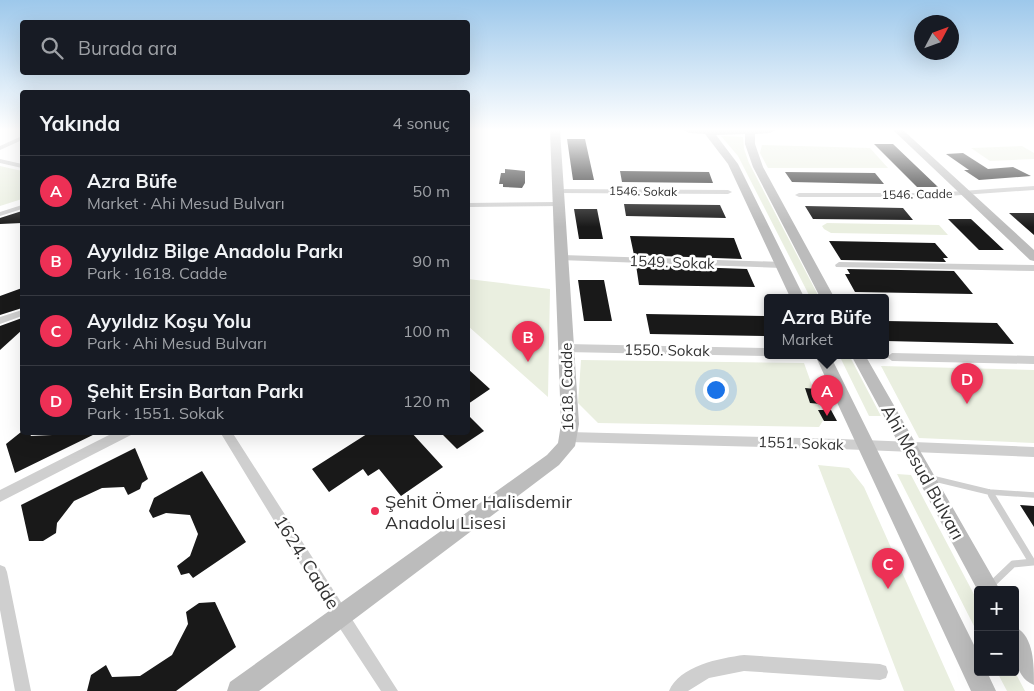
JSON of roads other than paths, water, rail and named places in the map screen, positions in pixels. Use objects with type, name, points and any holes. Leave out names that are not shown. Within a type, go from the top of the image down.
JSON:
[{"type":"main road","name":"1618. Cadde","points":[[239,691],[553,460],[566,446],[570,424],[556,162]]},
{"type":"main road","points":[[732,162],[796,294]]},
{"type":"main road","points":[[756,162],[825,294]]},
{"type":"main road","points":[[933,162],[1034,257]]},
{"type":"main road","points":[[824,359],[984,691]]},
{"type":"main road","name":"Ahi Mesud Bulvarı","points":[[860,359],[986,586]]},
{"type":"main road","points":[[1019,645],[1034,673]]},
{"type":"street","points":[[5,162],[20,166]]},
{"type":"street","name":"1546. Cadde","points":[[799,195],[934,195],[1034,188]]},
{"type":"street","name":"1546. Sokak","points":[[470,204],[558,197],[728,192]]},
{"type":"street","points":[[0,214],[20,208]]},
{"type":"street","name":"1549. Sokak","points":[[562,258],[782,265]]},
{"type":"street","points":[[839,265],[1034,268]]},
{"type":"street","points":[[0,321],[20,313]]},
{"type":"street","name":"1550. Sokak","points":[[566,348],[764,352]]},
{"type":"street","points":[[892,357],[1034,360]]},
{"type":"street","points":[[0,496],[122,435]]},
{"type":"street","name":"1624. Cadde","points":[[228,435],[340,616],[390,691]]},
{"type":"street","name":"1551. Sokak","points":[[568,437],[865,445],[1034,452]]},
{"type":"street","points":[[0,572],[23,691]]},
{"type":"street","points":[[677,691],[685,682],[698,674],[728,664],[744,663],[880,672]]},
{"type":"lane","points":[[926,477],[956,486],[989,492],[1034,496]]},
{"type":"lane","points":[[989,492],[1033,562],[1013,564],[991,586]]},
{"type":"place","name":"Ayyıldız Bilge Anadolu Parkı","points":[[528,362]]},
{"type":"place","name":"Şehit Ersin Bartan Parkı","points":[[967,404]]},
{"type":"place","name":"Azra Büfe","points":[[827,416]]},
{"type":"place","name":"Şehit Ömer Halisdemir Anadolu Lisesi","points":[[375,511]]},
{"type":"place","name":"Ayyıldız Koşu Yolu","points":[[888,589]]}]
